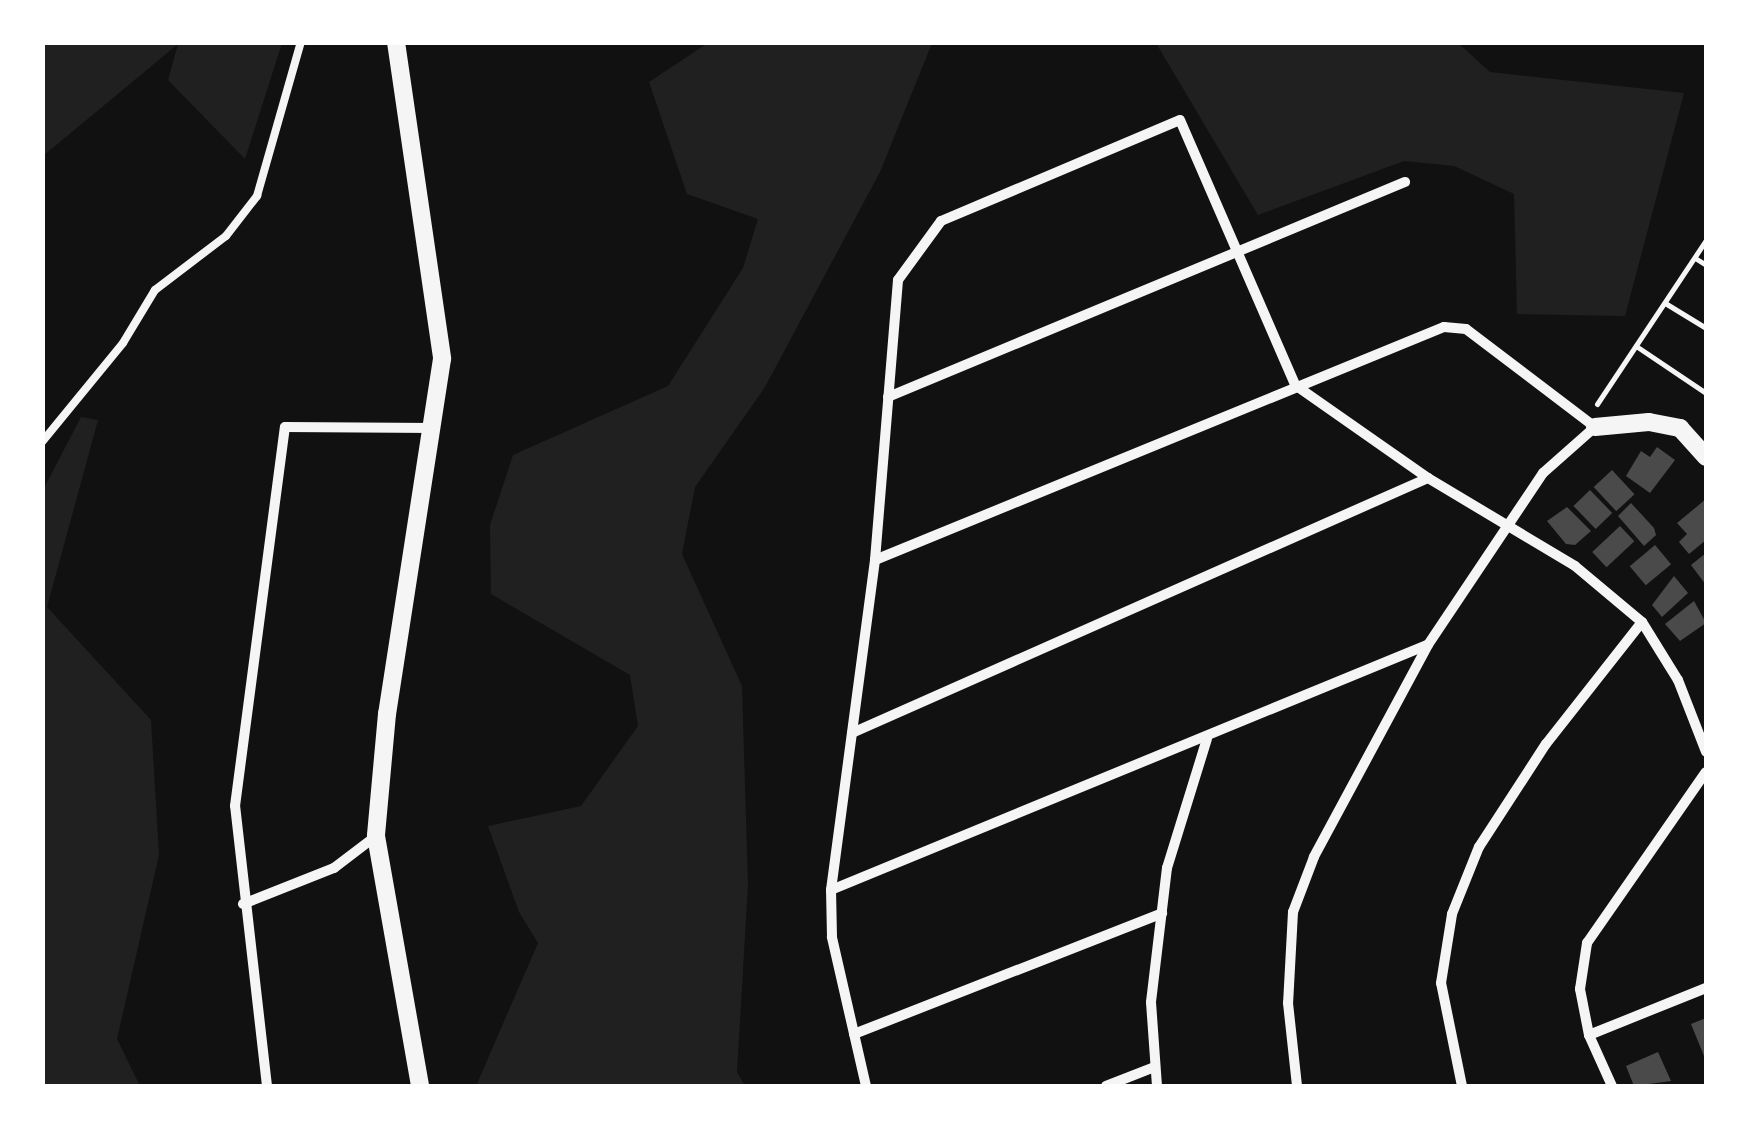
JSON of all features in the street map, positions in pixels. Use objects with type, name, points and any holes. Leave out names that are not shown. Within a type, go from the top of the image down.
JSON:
[{"type":"street","points":[[396,42],[442,359],[436,428],[387,714],[376,836],[420,1086]]},
{"type":"street","points":[[866,1086],[832,938],[831,890],[875,560],[898,280],[941,221],[1180,120],[1295,386],[1428,478],[1575,566],[1642,622],[1678,680],[1706,752]]},
{"type":"street","points":[[888,397],[1405,182]]},
{"type":"street","points":[[875,560],[1444,327],[1466,329],[1590,423],[1649,422],[1680,428],[1706,457]]},
{"type":"street","points":[[1297,1086],[1288,1003],[1293,912],[1371,742],[1428,645],[1543,473],[1590,423]]},
{"type":"street","points":[[267,1086],[243,904],[235,806],[285,427],[436,428]]},
{"type":"street","points":[[852,733],[1428,478]]},
{"type":"street","points":[[1462,1086],[1441,983],[1452,914],[1479,846],[1546,744],[1642,622]]},
{"type":"street","points":[[831,890],[1207,739],[1428,645]]},
{"type":"street","points":[[1157,1086],[1152,1068],[1150,1002],[1162,914],[1172,850],[1207,739]]},
{"type":"street","points":[[1612,1086],[1589,1035],[1580,989],[1587,943],[1706,772]]},
{"type":"street","points":[[243,904],[334,868],[376,836]]},
{"type":"street","points":[[854,1034],[1162,914]]},
{"type":"street","points":[[1589,1035],[1706,988]]},
{"type":"street","points":[[1106,1086],[1152,1068]]},
{"type":"lane","points":[[42,442],[123,343],[154,290],[226,236],[257,196],[300,42]]},
{"type":"path","points":[[1590,423],[1706,240]]},
{"type":"path","points":[[1695,258],[1706,265]]},
{"type":"path","points":[[1665,303],[1706,328]]},
{"type":"path","points":[[1636,346],[1706,393]]},
{"type":"shaded area","points":[[43,42],[282,43],[245,159],[168,80],[178,44],[43,156]]},
{"type":"shaded area","points":[[708,43],[932,43],[880,172],[765,387],[695,487],[682,554],[742,686],[748,885],[737,1072],[745,1086],[476,1086],[538,943],[519,912],[488,826],[581,806],[638,726],[630,675],[491,594],[490,525],[513,455],[668,386],[743,268],[758,219],[687,194],[649,82]]},
{"type":"shaded area","points":[[1156,43],[1458,43],[1490,72],[1684,93],[1625,316],[1517,314],[1514,194],[1454,166],[1404,161],[1258,215]]},
{"type":"shaded area","points":[[81,417],[98,420],[47,607],[151,720],[159,855],[117,1039],[140,1086],[43,1086],[43,490]]},
{"type":"building","points":[[1657,447],[1675,460],[1650,493],[1626,476],[1641,451],[1650,457]]},
{"type":"building","points":[[1612,470],[1635,494],[1616,511],[1594,487]]},
{"type":"building","points":[[1590,490],[1612,513],[1596,529],[1573,506]]},
{"type":"building","points":[[1706,499],[1706,540],[1689,554],[1679,542],[1687,534],[1677,523]]},
{"type":"building","points":[[1631,503],[1654,528],[1656,535],[1644,546],[1618,516]]},
{"type":"building","points":[[1567,507],[1591,531],[1575,545],[1566,544],[1547,521]]},
{"type":"building","points":[[1620,526],[1634,541],[1607,567],[1592,552]]},
{"type":"building","points":[[1655,545],[1671,564],[1646,585],[1630,566]]},
{"type":"building","points":[[1706,553],[1706,585],[1691,565]]},
{"type":"building","points":[[1674,576],[1688,593],[1662,617],[1652,605]]},
{"type":"building","points":[[1694,601],[1706,623],[1680,641],[1665,624]]},
{"type":"building","points":[[1706,1018],[1706,1061],[1691,1024]]},
{"type":"building","points":[[1658,1052],[1671,1081],[1634,1086],[1626,1066]]}]
